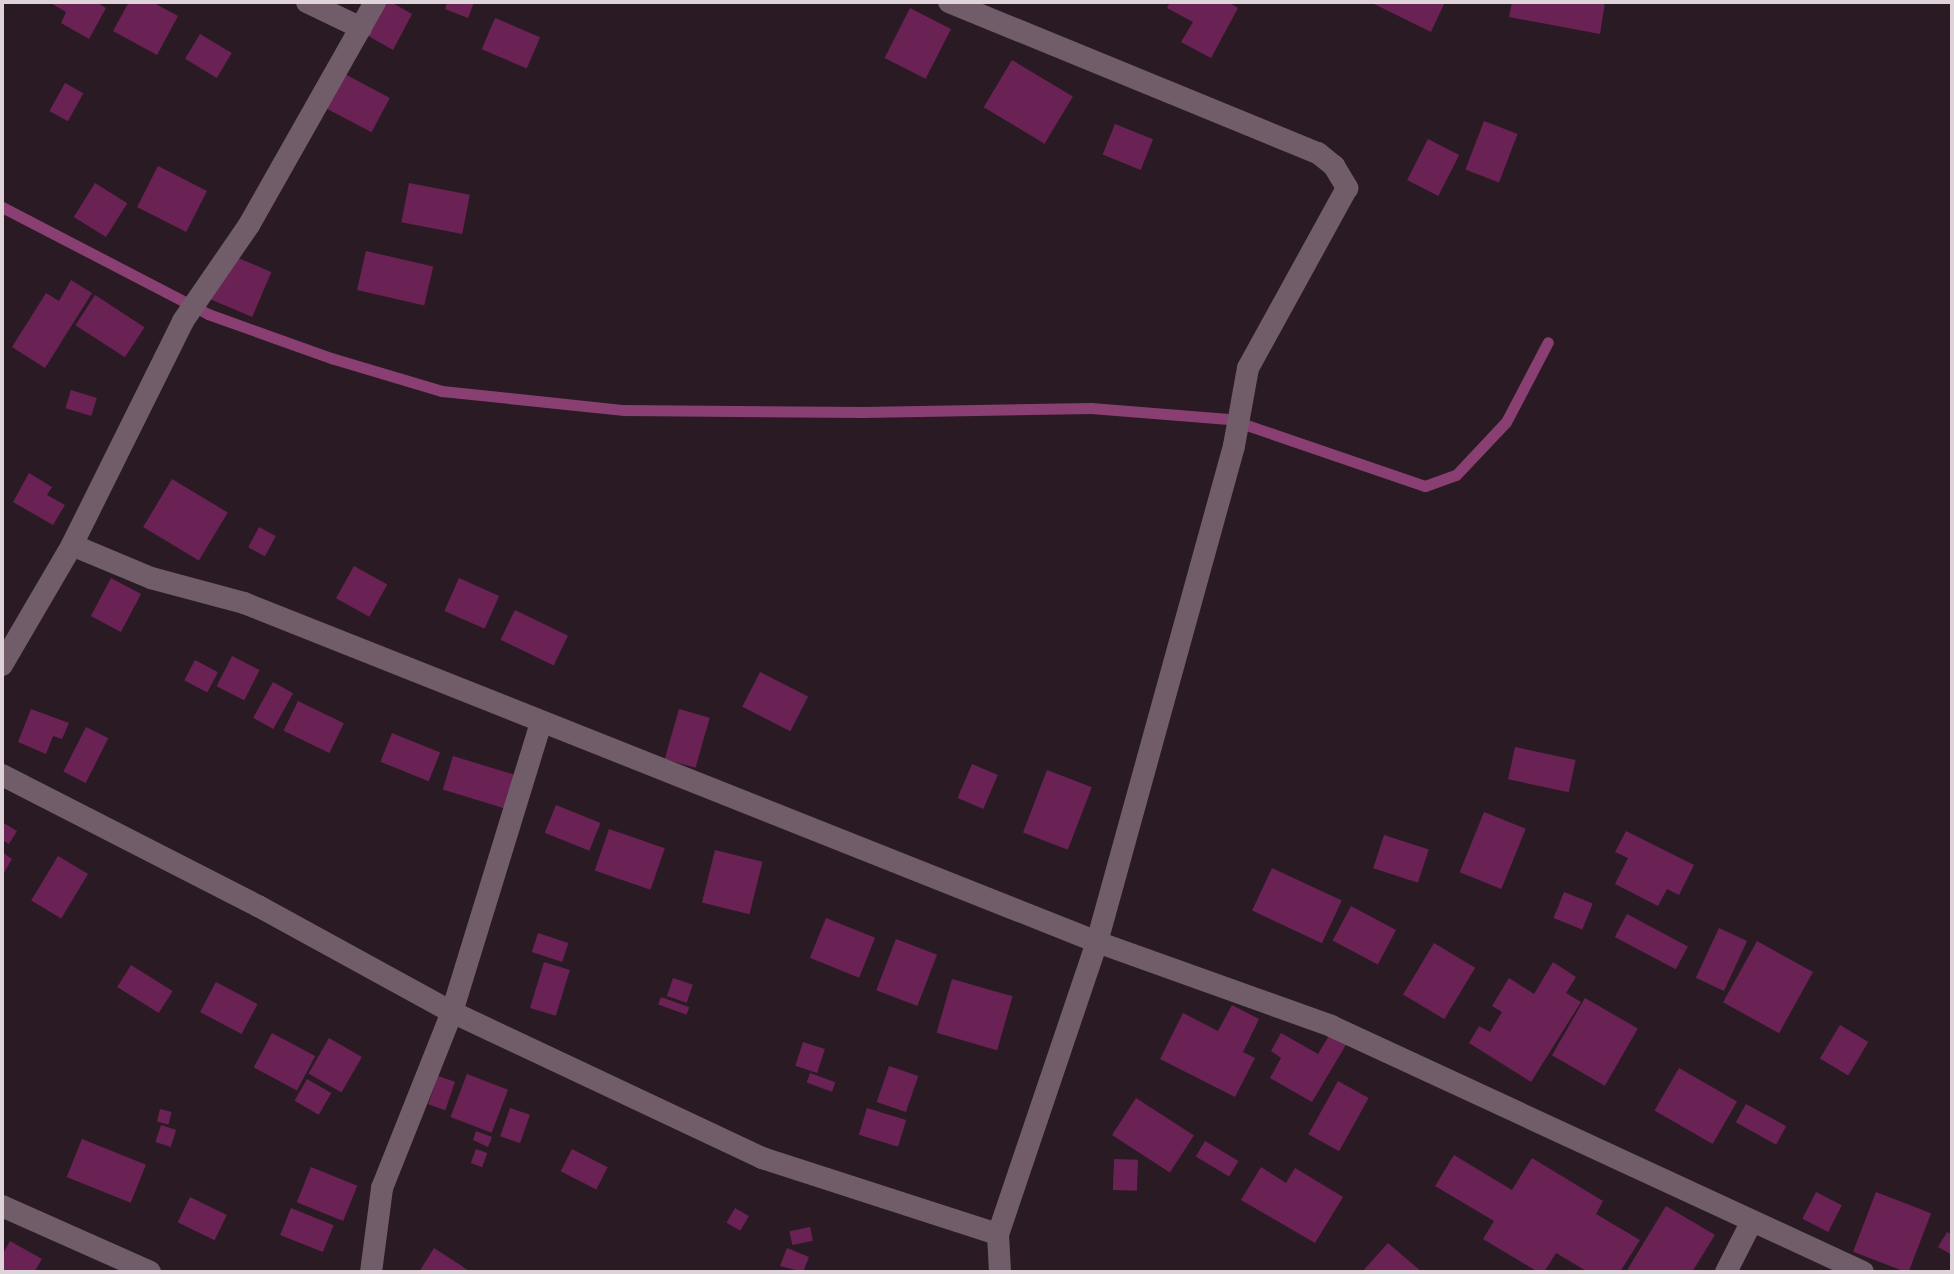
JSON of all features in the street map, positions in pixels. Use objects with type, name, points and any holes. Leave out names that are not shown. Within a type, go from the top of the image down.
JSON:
[{"type":"street","points":[[307,2],[361,28]]},
{"type":"street","points":[[2,665],[72,545],[183,321],[249,225],[375,2]]},
{"type":"street","points":[[949,2],[1318,153],[1334,166],[1347,188],[1248,368],[1241,393],[1234,446],[1097,942],[998,1234],[1000,1272]]},
{"type":"street","points":[[72,545],[151,578],[244,603],[1097,942],[1331,1026],[1751,1223],[1863,1272]]},
{"type":"street","points":[[371,1272],[382,1188],[452,1012],[541,722]]},
{"type":"street","points":[[2,775],[258,906],[452,1012],[762,1158],[998,1234]]},
{"type":"street","points":[[2,1206],[150,1272]]},
{"type":"street","points":[[1726,1272],[1751,1223]]},
{"type":"building","points":[[49,2],[96,2],[106,8],[89,39],[61,23],[66,12]]},
{"type":"building","points":[[129,2],[152,2],[178,16],[157,55],[113,31]]},
{"type":"building","points":[[380,2],[391,2],[412,14],[393,50],[363,33]]},
{"type":"building","points":[[447,2],[474,2],[468,18],[445,9]]},
{"type":"building","points":[[1170,2],[1228,2],[1238,8],[1211,58],[1181,42],[1193,22],[1167,8]]},
{"type":"building","points":[[1370,2],[1440,2],[1444,4],[1431,32]]},
{"type":"building","points":[[1512,2],[1605,2],[1600,34],[1509,17]]},
{"type":"building","points":[[910,8],[951,29],[926,79],[885,58]]},
{"type":"building","points":[[495,18],[540,37],[527,68],[482,49]]},
{"type":"building","points":[[200,34],[232,53],[217,78],[185,59]]},
{"type":"building","points":[[1012,60],[1073,97],[1045,144],[984,107]]},
{"type":"building","points":[[343,73],[390,98],[371,132],[325,107]]},
{"type":"building","points":[[65,83],[83,93],[68,121],[49,111]]},
{"type":"building","points":[[1484,121],[1518,134],[1499,182],[1465,170]]},
{"type":"building","points":[[1115,124],[1153,139],[1141,170],[1103,155]]},
{"type":"building","points":[[1428,139],[1459,155],[1438,196],[1407,180]]},
{"type":"building","points":[[158,166],[207,191],[186,232],[137,207]]},
{"type":"building","points":[[95,183],[127,203],[106,237],[74,217]]},
{"type":"building","points":[[409,183],[470,195],[462,234],[401,222]]},
{"type":"building","points":[[366,251],[433,267],[424,305],[357,290]]},
{"type":"building","points":[[229,254],[271,272],[252,317],[210,299]]},
{"type":"building","points":[[71,280],[92,293],[45,368],[12,347],[46,293],[59,301]]},
{"type":"building","points":[[95,295],[144,327],[125,357],[75,325]]},
{"type":"building","points":[[71,390],[97,398],[91,416],[65,408]]},
{"type":"building","points":[[29,473],[52,487],[47,495],[65,505],[53,525],[13,502]]},
{"type":"building","points":[[172,479],[228,512],[199,560],[143,527]]},
{"type":"building","points":[[259,527],[276,536],[265,556],[248,547]]},
{"type":"building","points":[[354,566],[387,584],[369,617],[336,598]]},
{"type":"building","points":[[111,578],[141,594],[121,632],[91,616]]},
{"type":"building","points":[[459,578],[499,596],[485,629],[444,611]]},
{"type":"building","points":[[515,610],[568,636],[554,666],[501,640]]},
{"type":"building","points":[[232,656],[260,670],[244,700],[217,686]]},
{"type":"building","points":[[195,660],[218,672],[207,693],[184,680]]},
{"type":"building","points":[[760,672],[808,697],[790,731],[742,707]]},
{"type":"building","points":[[273,682],[293,693],[273,729],[253,718]]},
{"type":"building","points":[[298,701],[344,723],[329,753],[284,731]]},
{"type":"building","points":[[31,709],[69,723],[62,739],[53,736],[46,754],[18,742]]},
{"type":"building","points":[[679,709],[710,718],[695,768],[665,759]]},
{"type":"building","points":[[86,727],[108,738],[86,783],[63,772]]},
{"type":"building","points":[[392,733],[440,752],[429,781],[380,762]]},
{"type":"building","points":[[1515,747],[1576,760],[1569,792],[1508,779]]},
{"type":"building","points":[[453,756],[514,775],[504,808],[443,789]]},
{"type":"building","points":[[972,764],[998,775],[983,809],[958,798]]},
{"type":"building","points":[[1047,770],[1092,787],[1068,850],[1023,833]]},
{"type":"building","points":[[556,805],[601,823],[589,851],[545,833]]},
{"type":"building","points":[[1484,812],[1526,829],[1501,889],[1460,872]]},
{"type":"building","points":[[2,822],[17,831],[9,844],[2,840]]},
{"type":"building","points":[[609,829],[665,848],[650,890],[595,871]]},
{"type":"building","points":[[1626,831],[1694,865],[1679,895],[1667,889],[1658,906],[1615,884],[1628,858],[1615,852]]},
{"type":"building","points":[[1384,835],[1429,850],[1418,883],[1373,868]]},
{"type":"building","points":[[715,850],[763,862],[749,914],[702,902]]},
{"type":"building","points":[[2,852],[12,859],[2,876]]},
{"type":"building","points":[[58,856],[88,874],[61,919],[31,901]]},
{"type":"building","points":[[1272,868],[1342,901],[1322,943],[1252,911]]},
{"type":"building","points":[[1564,892],[1593,904],[1582,930],[1554,918]]},
{"type":"building","points":[[1351,906],[1396,930],[1378,964],[1333,940]]},
{"type":"building","points":[[1627,914],[1688,946],[1676,969],[1615,937]]},
{"type":"building","points":[[826,918],[875,938],[859,978],[810,958]]},
{"type":"building","points":[[1719,928],[1747,941],[1724,991],[1696,978]]},
{"type":"building","points":[[538,933],[568,943],[562,962],[532,952]]},
{"type":"building","points":[[896,939],[937,955],[917,1006],[876,990]]},
{"type":"building","points":[[1757,941],[1813,972],[1779,1033],[1723,1002]]},
{"type":"building","points":[[1434,943],[1475,968],[1444,1019],[1403,994]]},
{"type":"building","points":[[544,962],[570,970],[556,1016],[530,1008]]},
{"type":"building","points":[[1553,962],[1576,977],[1566,993],[1581,1002],[1531,1082],[1469,1043],[1479,1026],[1490,1032],[1502,1012],[1492,1006],[1509,978],[1534,994]]},
{"type":"building","points":[[131,965],[173,991],[159,1013],[117,987]]},
{"type":"building","points":[[673,978],[693,985],[687,1003],[667,996]]},
{"type":"building","points":[[952,979],[1013,996],[997,1050],[937,1033]]},
{"type":"building","points":[[216,982],[257,1004],[242,1034],[200,1012]]},
{"type":"building","points":[[661,997],[689,1007],[686,1015],[658,1005]]},
{"type":"building","points":[[1585,998],[1638,1028],[1605,1086],[1552,1055]]},
{"type":"building","points":[[1232,1005],[1259,1019],[1243,1052],[1255,1058],[1235,1097],[1160,1059],[1183,1013],[1218,1031]]},
{"type":"building","points":[[1840,1025],[1868,1042],[1848,1075],[1820,1058]]},
{"type":"building","points":[[272,1033],[315,1056],[297,1090],[254,1067]]},
{"type":"building","points":[[1281,1033],[1318,1054],[1330,1034],[1347,1043],[1312,1102],[1270,1078],[1281,1058],[1271,1051]]},
{"type":"building","points":[[329,1038],[362,1057],[341,1093],[308,1074]]},
{"type":"building","points":[[803,1042],[825,1049],[817,1073],[795,1066]]},
{"type":"building","points":[[889,1066],[918,1076],[906,1112],[877,1102]]},
{"type":"building","points":[[1679,1068],[1737,1102],[1713,1144],[1654,1110]]},
{"type":"building","points":[[810,1073],[835,1082],[832,1092],[807,1082]]},
{"type":"building","points":[[467,1074],[508,1090],[492,1133],[451,1117]]},
{"type":"building","points":[[438,1076],[455,1082],[445,1110],[428,1104]]},
{"type":"building","points":[[307,1079],[331,1093],[319,1115],[294,1101]]},
{"type":"building","points":[[1338,1081],[1369,1098],[1339,1151],[1308,1134]]},
{"type":"building","points":[[1136,1098],[1194,1136],[1170,1172],[1112,1135]]},
{"type":"building","points":[[1746,1104],[1786,1126],[1776,1145],[1736,1122]]},
{"type":"building","points":[[510,1108],[530,1115],[520,1143],[500,1136]]},
{"type":"building","points":[[867,1108],[906,1120],[898,1147],[859,1135]]},
{"type":"building","points":[[160,1109],[172,1112],[168,1125],[157,1122]]},
{"type":"building","points":[[161,1125],[176,1130],[171,1147],[155,1142]]},
{"type":"building","points":[[476,1131],[492,1137],[488,1147],[473,1140]]},
{"type":"building","points":[[82,1139],[146,1165],[131,1203],[67,1177]]},
{"type":"building","points":[[1205,1141],[1238,1161],[1229,1177],[1196,1156]]},
{"type":"building","points":[[476,1149],[487,1153],[482,1167],[471,1163]]},
{"type":"building","points":[[572,1149],[608,1167],[596,1189],[561,1171]]},
{"type":"building","points":[[1454,1155],[1512,1190],[1532,1158],[1603,1201],[1596,1214],[1640,1240],[1620,1272],[1588,1272],[1556,1253],[1544,1272],[1538,1272],[1483,1239],[1494,1221],[1435,1186]]},
{"type":"building","points":[[1114,1159],[1138,1160],[1137,1191],[1113,1190]]},
{"type":"building","points":[[311,1167],[357,1186],[343,1221],[297,1202]]},
{"type":"building","points":[[1261,1167],[1286,1183],[1295,1168],[1343,1197],[1315,1243],[1241,1200]]},
{"type":"building","points":[[1816,1192],[1842,1205],[1828,1232],[1802,1219]]},
{"type":"building","points":[[1876,1192],[1931,1213],[1908,1272],[1853,1252]]},
{"type":"building","points":[[190,1197],[227,1215],[215,1240],[178,1222]]},
{"type":"building","points":[[1666,1206],[1715,1235],[1692,1272],[1626,1272]]},
{"type":"building","points":[[291,1208],[334,1225],[323,1252],[280,1235]]},
{"type":"building","points":[[735,1208],[749,1216],[740,1231],[726,1223]]},
{"type":"building","points":[[810,1227],[813,1241],[792,1245],[789,1231]]},
{"type":"building","points":[[1947,1232],[1952,1235],[1952,1255],[1938,1247]]},
{"type":"building","points":[[10,1241],[42,1259],[34,1272],[2,1272],[2,1255]]},
{"type":"building","points":[[1388,1243],[1422,1272],[1362,1272]]},
{"type":"building","points":[[434,1248],[471,1272],[419,1272]]},
{"type":"building","points":[[787,1248],[809,1257],[803,1272],[780,1266]]},
{"type":"waterway","points":[[2,207],[208,314],[331,358],[442,391],[624,410],[863,412],[1091,408],[1229,419],[1425,486],[1456,475],[1506,422],[1548,342]]}]
